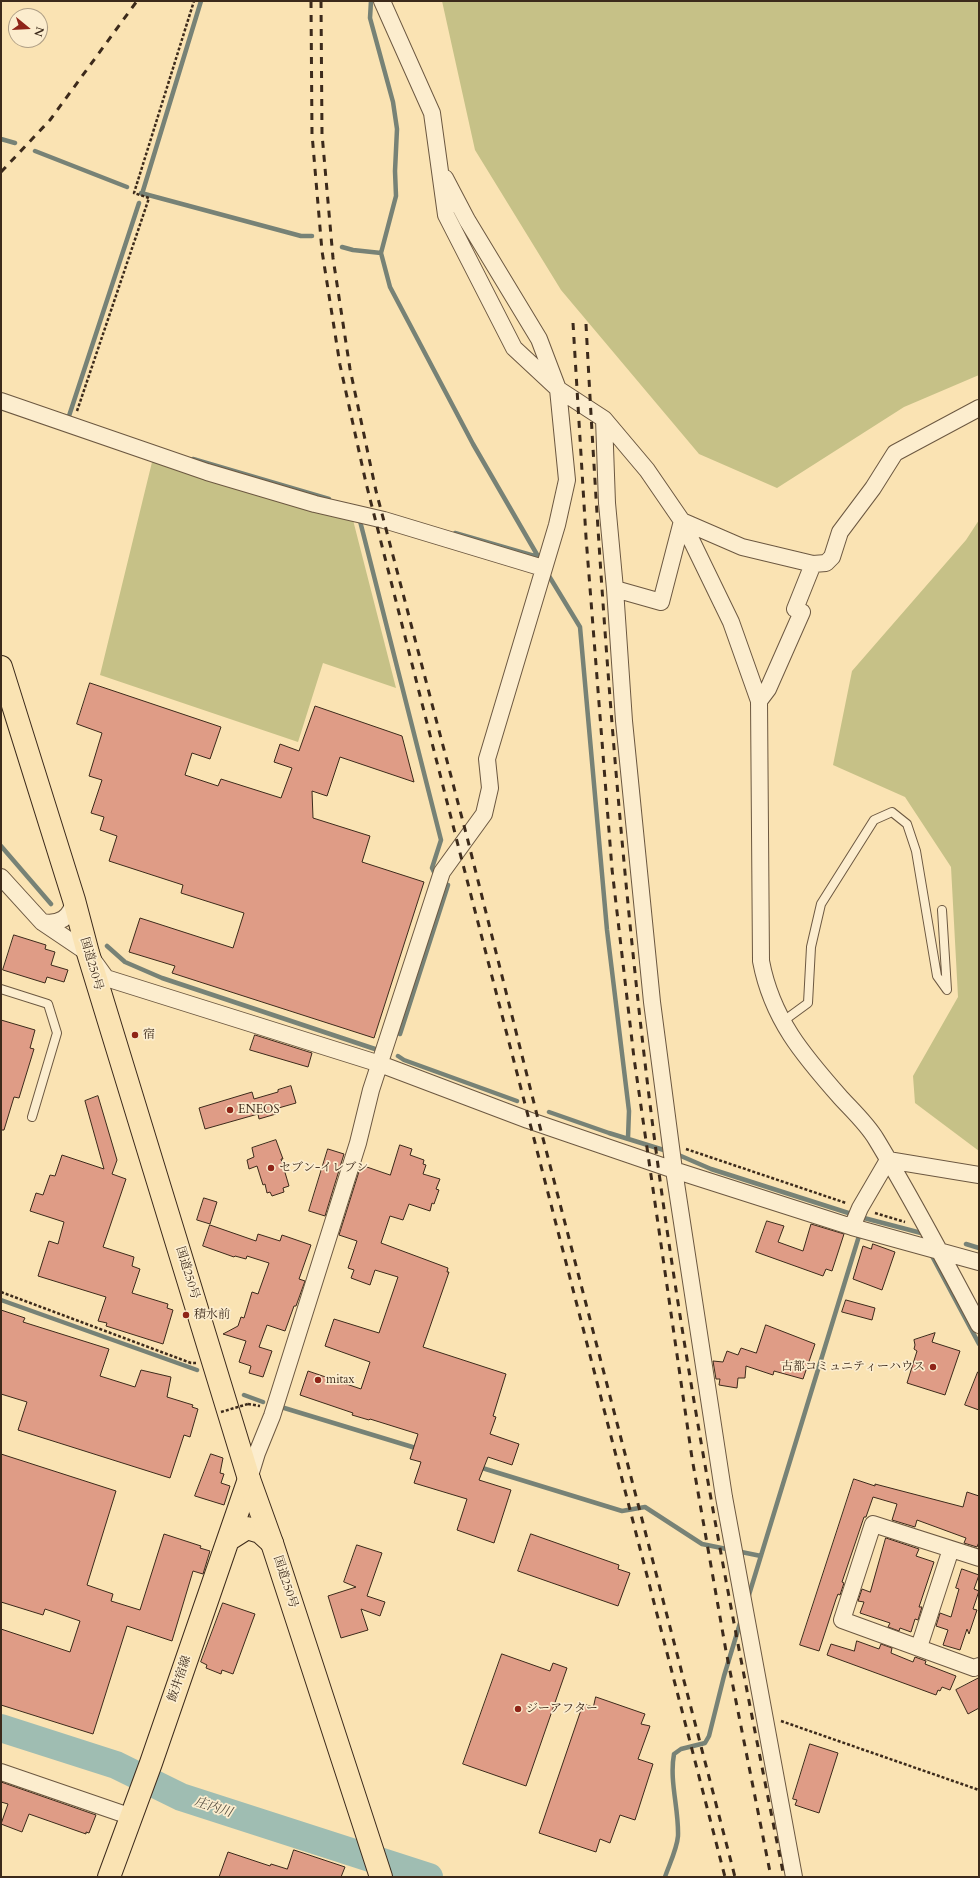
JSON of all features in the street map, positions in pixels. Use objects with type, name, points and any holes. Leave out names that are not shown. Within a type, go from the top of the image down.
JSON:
[{"type":"main road","name":"国道250号","points":[[1,667],[74,900],[88,953],[249,1479],[272,1543],[381,1876]]},
{"type":"main road","name":"飯井宿線","points":[[109,1877],[151,1763],[249,1479]]},
{"type":"main road","points":[[228,1540],[247,1528],[260,1532],[272,1543]]},
{"type":"street","points":[[382,1],[432,113],[446,215],[514,348],[558,389],[604,419],[646,470],[682,521],[731,622],[759,701],[761,961],[766,984],[782,1022],[813,1066],[867,1128],[888,1160],[928,1228],[979,1325]]},
{"type":"street","points":[[249,1479],[257,1453],[272,1416],[301,1325],[358,1143],[380,1064],[442,872],[484,814],[490,788],[487,759],[557,525],[566,480],[558,389],[539,338],[467,220],[440,168]]},
{"type":"street","points":[[1,401],[72,427],[206,472],[315,504],[358,514],[543,568]]},
{"type":"street","points":[[682,521],[742,547],[813,564],[826,564],[832,557],[840,532],[873,488],[895,453],[979,408]]},
{"type":"street","points":[[604,419],[607,504],[620,590],[624,721],[652,1002],[672,1159],[733,1550],[794,1877]]},
{"type":"street","points":[[620,590],[661,602],[682,521]]},
{"type":"street","points":[[759,701],[768,689],[802,612],[795,609],[813,564]]},
{"type":"street","points":[[1,877],[42,922],[88,953],[106,978],[380,1064],[528,1120],[672,1159],[856,1217],[940,1251],[979,1262]]},
{"type":"street","points":[[42,922],[51,924],[69,915],[73,909],[74,900]]},
{"type":"street","points":[[888,1160],[979,1175]]},
{"type":"street","points":[[856,1217],[888,1160]]},
{"type":"street","points":[[979,1558],[873,1524],[842,1620],[974,1668],[979,1666]]},
{"type":"street","points":[[919,1647],[951,1549]]},
{"type":"street","points":[[1,1772],[135,1808]]},
{"type":"lane","points":[[782,1022],[808,1003],[811,947],[821,904],[874,820],[892,812],[907,824],[916,851],[937,976],[947,990],[942,910]]},
{"type":"lane","points":[[1,989],[48,1004],[57,1033],[32,1118]]},
{"type":"path","points":[[72,427],[149,198],[134,193],[194,1]]},
{"type":"path","points":[[669,1131],[678,1138],[686,1149],[856,1217],[928,1228]]},
{"type":"path","points":[[1,1292],[190,1363],[213,1360]]},
{"type":"path","points":[[221,1412],[248,1404]]},
{"type":"path","points":[[764,1715],[979,1790]]},
{"type":"shaded area","points":[[442,1],[979,1],[979,375],[904,407],[777,488],[699,454],[561,290],[475,150]]},
{"type":"shaded area","points":[[153,458],[353,520],[396,688],[323,663],[298,742],[100,675]]},
{"type":"shaded area","points":[[979,520],[979,1151],[915,1103],[913,1076],[958,997],[951,867],[905,797],[833,765],[852,671],[966,540]]},
{"type":"building","points":[[90,683],[221,727],[210,759],[192,753],[185,775],[218,786],[221,779],[281,798],[292,768],[274,762],[280,744],[299,751],[315,706],[402,736],[414,782],[340,757],[327,796],[312,791],[313,818],[370,836],[362,862],[424,882],[374,1038],[172,973],[175,966],[129,952],[140,918],[233,948],[244,913],[181,893],[183,885],[109,861],[117,836],[100,830],[104,817],[91,813],[102,780],[89,776],[102,733],[77,724]]},
{"type":"building","points":[[14,935],[46,945],[45,949],[55,952],[51,965],[68,970],[64,982],[47,977],[45,983],[3,970]]},
{"type":"building","points":[[1,1020],[35,1030],[30,1048],[34,1049],[19,1098],[14,1097],[4,1130],[1,1130]]},
{"type":"building","points":[[255,1035],[312,1053],[308,1067],[250,1050]]},
{"type":"building","points":[[291,1086],[296,1103],[275,1109],[276,1114],[259,1119],[258,1114],[205,1129],[199,1108],[252,1092],[254,1099],[278,1092],[278,1090]]},
{"type":"building","points":[[98,1096],[117,1160],[112,1174],[126,1179],[103,1247],[134,1257],[132,1266],[140,1269],[132,1293],[168,1304],[167,1308],[173,1310],[163,1344],[106,1326],[107,1323],[98,1321],[106,1297],[38,1276],[49,1241],[58,1244],[64,1222],[30,1211],[36,1193],[43,1195],[50,1175],[55,1176],[62,1155],[104,1169],[85,1101]]},
{"type":"building","points":[[276,1140],[283,1159],[281,1159],[289,1186],[283,1188],[284,1192],[272,1196],[270,1192],[267,1193],[265,1184],[263,1185],[257,1166],[249,1169],[247,1160],[254,1157],[252,1148]]},
{"type":"building","points":[[400,1145],[412,1149],[410,1155],[424,1160],[423,1164],[426,1165],[423,1174],[440,1179],[436,1189],[439,1190],[434,1204],[432,1203],[430,1211],[409,1204],[403,1220],[390,1216],[381,1243],[448,1268],[447,1272],[449,1272],[423,1347],[506,1374],[493,1416],[496,1417],[490,1434],[519,1444],[512,1465],[488,1457],[479,1480],[511,1490],[494,1543],[457,1530],[467,1499],[414,1483],[421,1462],[410,1459],[418,1434],[352,1415],[353,1413],[300,1395],[308,1371],[361,1389],[370,1362],[325,1346],[334,1319],[379,1333],[398,1277],[375,1270],[370,1285],[351,1278],[354,1270],[348,1268],[357,1241],[339,1235],[361,1165],[390,1175]]},
{"type":"building","points":[[328,1149],[344,1154],[325,1216],[309,1211]]},
{"type":"building","points":[[204,1198],[217,1202],[210,1224],[197,1220]]},
{"type":"building","points":[[767,1221],[784,1226],[778,1242],[803,1251],[811,1224],[844,1234],[832,1271],[826,1269],[823,1276],[756,1252]]},
{"type":"building","points":[[210,1225],[256,1241],[258,1234],[280,1241],[282,1235],[311,1245],[299,1279],[305,1281],[285,1331],[267,1325],[259,1347],[272,1351],[263,1377],[249,1373],[251,1366],[239,1362],[246,1341],[223,1334],[238,1326],[241,1317],[244,1318],[252,1292],[258,1294],[269,1263],[247,1256],[246,1259],[234,1257],[203,1246]]},
{"type":"building","points":[[873,1244],[895,1252],[882,1290],[853,1279],[863,1246],[871,1249]]},
{"type":"building","points":[[846,1300],[875,1308],[872,1320],[842,1312]]},
{"type":"building","points":[[1,1310],[25,1318],[23,1322],[109,1349],[100,1376],[135,1387],[141,1370],[171,1377],[167,1397],[193,1405],[192,1407],[198,1409],[190,1437],[184,1435],[170,1478],[18,1430],[27,1402],[1,1394]]},
{"type":"building","points":[[766,1325],[815,1344],[803,1379],[774,1371],[773,1375],[746,1366],[745,1378],[738,1378],[737,1388],[719,1385],[720,1379],[716,1379],[713,1361],[723,1362],[727,1351],[738,1355],[741,1348],[756,1353]]},
{"type":"building","name":"古都コミュニティーハウス","points":[[935,1333],[932,1342],[960,1351],[945,1395],[907,1383],[917,1351],[914,1349],[914,1340]]},
{"type":"building","points":[[979,1372],[979,1410],[965,1405]]},
{"type":"building","points":[[1,1454],[116,1491],[87,1585],[113,1594],[111,1601],[140,1610],[164,1534],[201,1546],[200,1548],[210,1551],[203,1574],[193,1571],[172,1641],[127,1626],[93,1734],[1,1705],[1,1629],[70,1652],[80,1621],[45,1609],[43,1615],[1,1602]]},
{"type":"building","points":[[211,1454],[223,1458],[220,1473],[224,1474],[221,1483],[230,1486],[224,1505],[195,1496]]},
{"type":"building","points":[[854,1479],[875,1486],[875,1484],[963,1507],[967,1492],[979,1496],[979,1542],[977,1547],[964,1543],[966,1538],[917,1520],[915,1527],[892,1520],[897,1504],[873,1497],[866,1517],[864,1517],[842,1582],[844,1583],[840,1595],[838,1594],[836,1599],[819,1651],[800,1645]]},
{"type":"building","points":[[531,1534],[619,1565],[618,1569],[630,1573],[618,1606],[518,1571]]},
{"type":"building","points":[[886,1538],[919,1549],[916,1556],[934,1562],[919,1607],[922,1607],[918,1620],[915,1619],[911,1632],[900,1628],[899,1631],[888,1627],[890,1623],[860,1613],[864,1602],[858,1601],[862,1589],[870,1592]]},
{"type":"building","points":[[357,1545],[382,1553],[367,1596],[385,1602],[380,1616],[361,1609],[368,1630],[341,1638],[328,1596],[356,1587],[344,1582]]},
{"type":"building","points":[[962,1569],[979,1575],[974,1589],[979,1591],[973,1609],[977,1610],[969,1634],[967,1629],[960,1650],[943,1645],[948,1630],[936,1626],[940,1613],[951,1617],[959,1589],[956,1588]]},
{"type":"building","points":[[223,1603],[255,1614],[233,1674],[222,1670],[221,1674],[206,1668],[207,1665],[201,1662]]},
{"type":"building","points":[[857,1641],[879,1649],[881,1644],[892,1648],[891,1653],[913,1662],[915,1657],[926,1661],[925,1664],[956,1676],[950,1690],[942,1687],[940,1691],[938,1690],[936,1695],[827,1655],[831,1644],[854,1651]]},
{"type":"building","points":[[502,1654],[550,1671],[553,1663],[567,1668],[526,1786],[463,1764]]},
{"type":"building","points":[[979,1678],[979,1708],[968,1714],[956,1690]]},
{"type":"building","points":[[596,1697],[645,1714],[641,1724],[650,1726],[638,1759],[653,1764],[635,1820],[620,1815],[610,1843],[600,1839],[596,1852],[539,1833],[583,1704],[593,1707]]},
{"type":"building","points":[[810,1744],[838,1753],[819,1813],[795,1805],[797,1800],[793,1799]]},
{"type":"building","points":[[1,1782],[96,1815],[89,1833],[86,1832],[86,1834],[29,1814],[22,1832],[1,1824],[8,1804],[1,1802]]},
{"type":"building","points":[[294,1850],[345,1867],[341,1877],[219,1877],[228,1852],[270,1866],[271,1864],[287,1869]]},
{"type":"waterway","points":[[142,194],[201,1]]},
{"type":"waterway","points":[[371,1],[370,18],[393,102],[397,129],[395,171],[396,196],[381,253],[390,287],[473,444],[539,558]]},
{"type":"waterway","points":[[1,139],[15,143]]},
{"type":"waterway","points":[[35,151],[127,187]]},
{"type":"waterway","points":[[141,193],[301,236],[312,236]]},
{"type":"waterway","points":[[65,417],[68,419],[139,203]]},
{"type":"waterway","points":[[342,247],[353,250],[381,253]]},
{"type":"waterway","points":[[193,459],[329,499]]},
{"type":"waterway","points":[[359,517],[441,840],[432,868],[435,874]]},
{"type":"waterway","points":[[455,533],[538,557]]},
{"type":"waterway","points":[[549,576],[580,627],[607,930],[629,1111],[628,1138]]},
{"type":"waterway","points":[[1,846],[51,904]]},
{"type":"waterway","points":[[400,1034],[448,885]]},
{"type":"waterway","points":[[107,946],[125,962],[162,978],[375,1049]]},
{"type":"waterway","points":[[398,1056],[404,1060],[517,1101]]},
{"type":"waterway","points":[[549,1112],[667,1151]]},
{"type":"waterway","points":[[674,1153],[711,1169],[864,1218],[925,1234]]},
{"type":"waterway","points":[[748,1598],[859,1236]]},
{"type":"waterway","points":[[966,1244],[979,1248]]},
{"type":"waterway","points":[[932,1256],[979,1344]]},
{"type":"waterway","points":[[1,1300],[197,1370]]},
{"type":"waterway","points":[[244,1395],[263,1402]]},
{"type":"waterway","points":[[281,1407],[419,1449]]},
{"type":"waterway","points":[[479,1467],[622,1511],[645,1507],[702,1544],[761,1556]]},
{"type":"waterway","points":[[665,1877],[675,1852],[678,1836],[673,1785],[674,1754],[681,1749],[705,1743],[709,1736],[724,1676],[741,1620]]},
{"type":"waterway","name":"庄内川","points":[[1,1728],[116,1765],[181,1797],[429,1877]]},
{"type":"railway","points":[[1,172],[50,120],[137,1]]},
{"type":"railway","points":[[311,1],[312,134],[322,251],[340,365],[366,483],[459,849],[725,1877]]},
{"type":"railway","points":[[321,1],[322,134],[333,258],[350,369],[376,491],[467,837],[539,1123],[735,1877]]},
{"type":"railway","points":[[573,323],[586,537],[612,869],[634,1058],[692,1458],[726,1651],[771,1877]]},
{"type":"railway","points":[[586,324],[609,690],[634,963],[657,1158],[705,1467],[743,1672],[784,1877]]},
{"type":"place","name":"宿","points":[[135,1035]]},
{"type":"place","name":"ENEOS","points":[[230,1110]]},
{"type":"place","name":"セブン-イレブン","points":[[271,1168]]},
{"type":"place","name":"積水前","points":[[186,1315]]},
{"type":"place","name":"古都コミュニティーハウス","points":[[933,1367]]},
{"type":"place","name":"mitax","points":[[318,1380]]},
{"type":"place","name":"ジーアフター","points":[[518,1709]]}]
